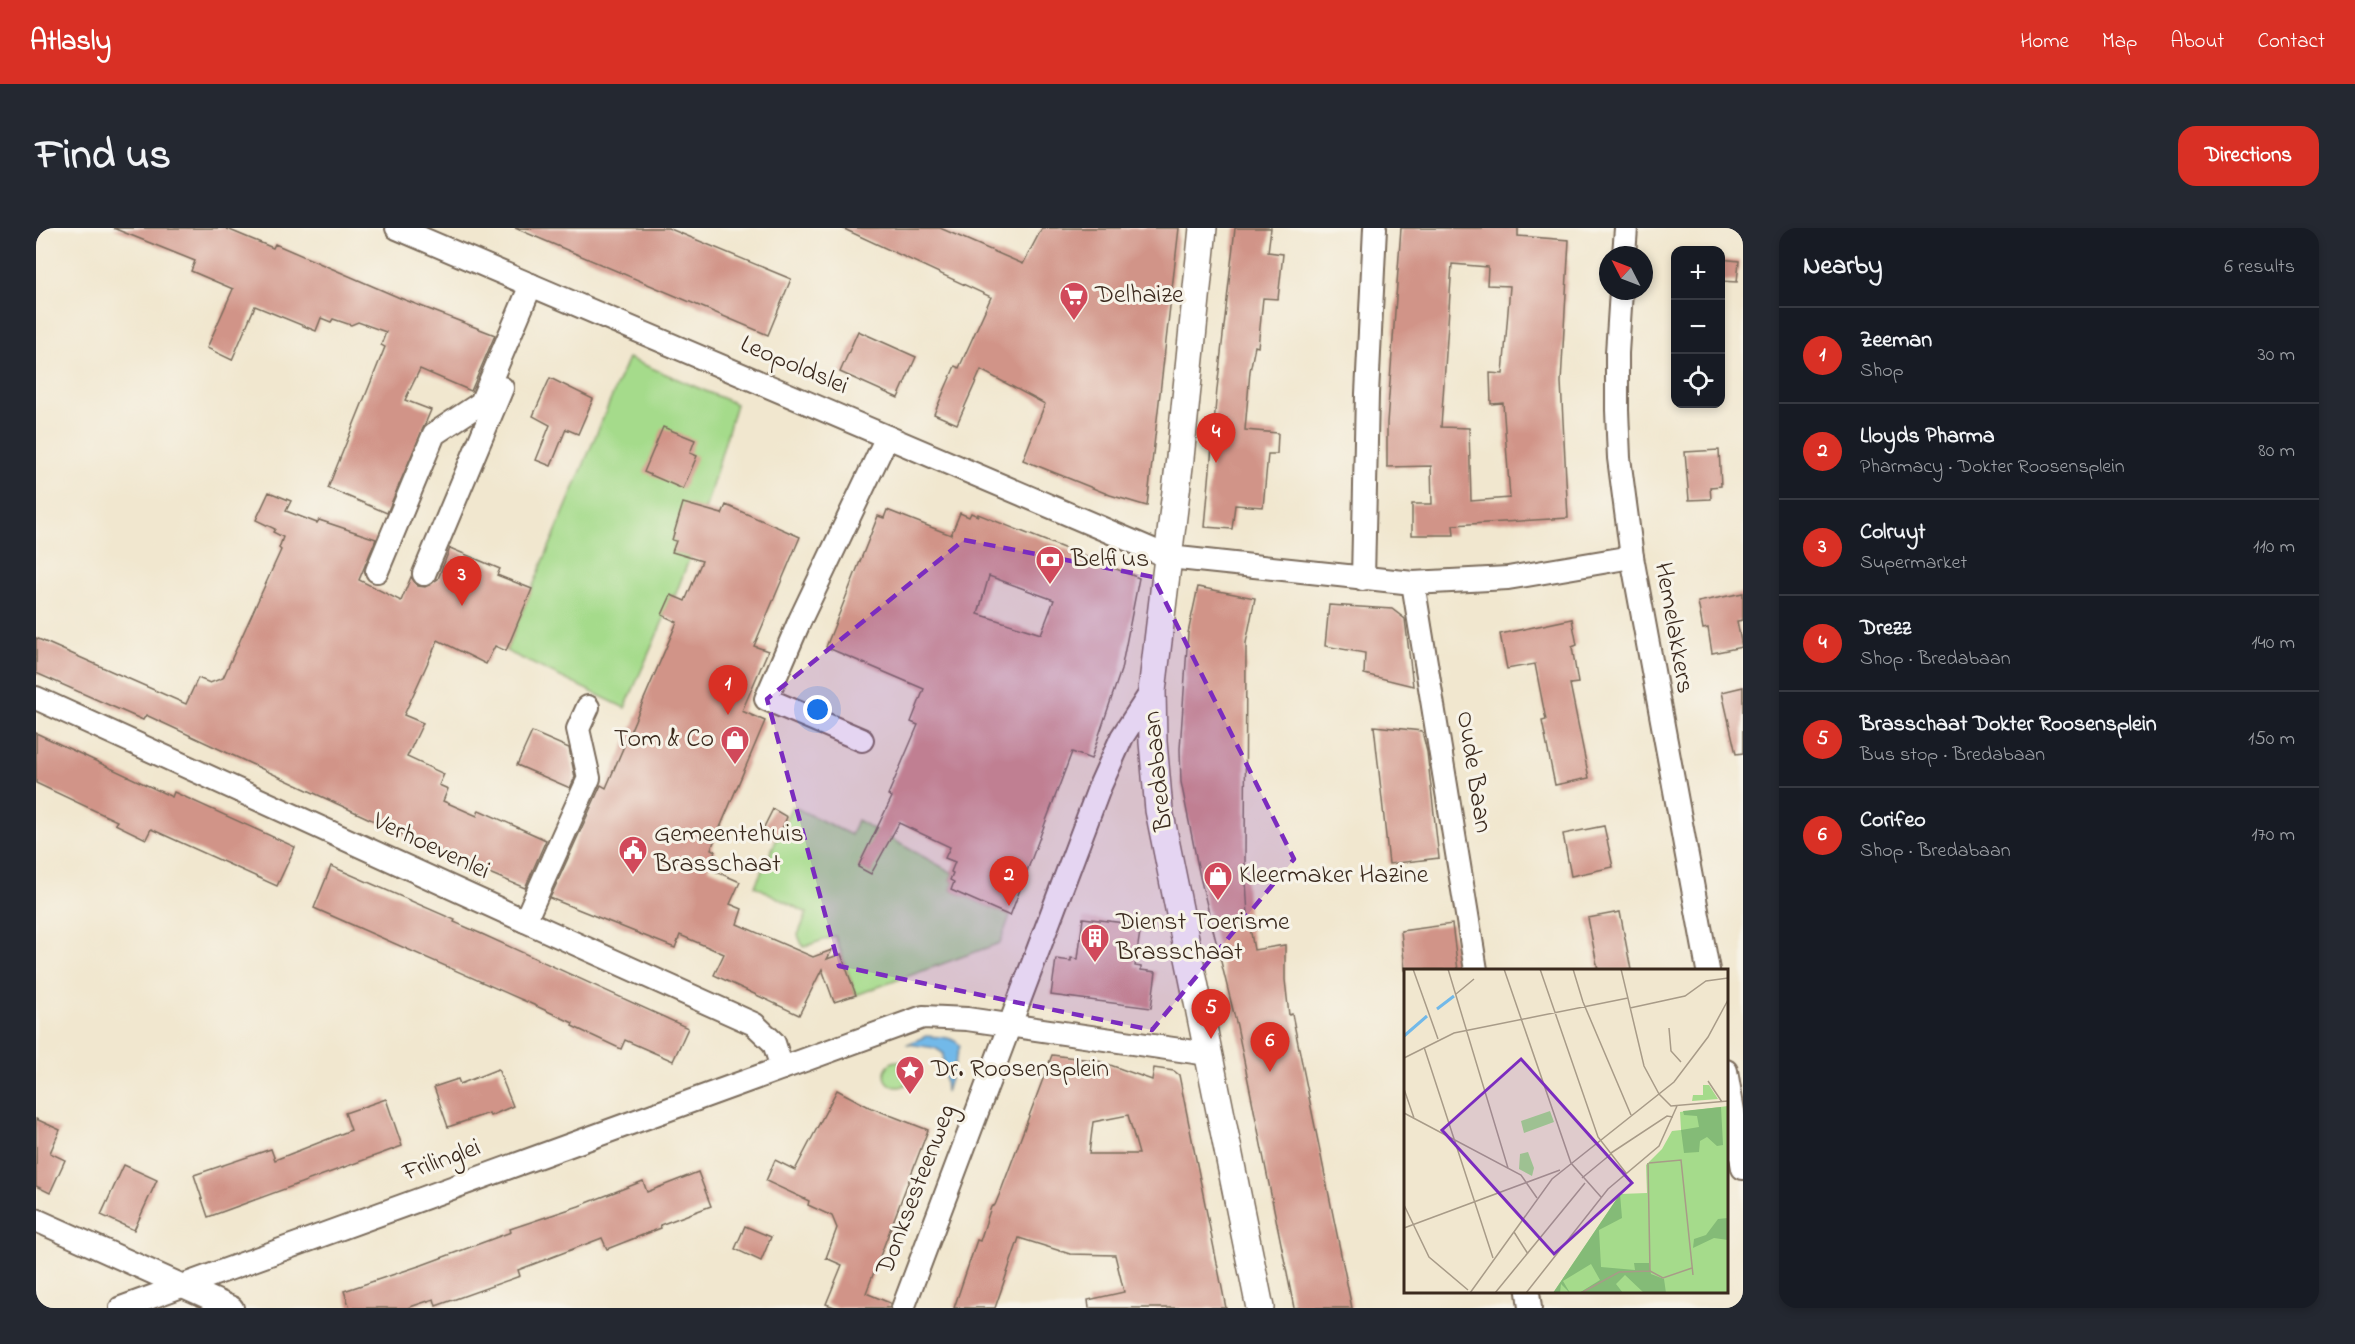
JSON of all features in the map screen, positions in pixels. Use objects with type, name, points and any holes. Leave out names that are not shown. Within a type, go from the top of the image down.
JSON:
[{"type":"main road","name":"Bredabaan","points":[[1203,228],[1169,557],[1152,691],[1153,742],[1159,810],[1260,1308]]},
{"type":"street","name":"Leopoldslei","points":[[397,228],[1169,557]]},
{"type":"street","points":[[1363,579],[1375,228]]},
{"type":"street","points":[[1625,246],[1626,228]]},
{"type":"street","points":[[377,571],[434,434],[481,403],[537,287]]},
{"type":"street","points":[[424,574],[537,287]]},
{"type":"street","name":"Hemelakkers","points":[[1621,300],[1617,410],[1619,458],[1632,557],[1708,969]]},
{"type":"street","points":[[862,740],[766,699],[800,620],[887,437]]},
{"type":"street","points":[[1169,557],[1413,583],[1508,579],[1632,557]]},
{"type":"street","name":"Oude Baan","points":[[1413,583],[1476,969]]},
{"type":"street","name":"Donksesteenweg","points":[[903,1308],[1100,786],[1122,737],[1152,691]]},
{"type":"street","name":"Verhoevenlei","points":[[36,698],[754,1024],[774,1043],[782,1068]]},
{"type":"street","points":[[525,921],[589,778],[578,729],[588,707]]},
{"type":"street","name":"Frilinglei","points":[[121,1308],[923,1017],[967,1019],[1208,1054]]},
{"type":"street","points":[[1728,1082],[1743,1168]]},
{"type":"street","points":[[36,1220],[232,1308]]},
{"type":"street","points":[[1528,1293],[1530,1308]]},
{"type":"highlighted area","points":[[964,540],[1153,577],[1294,859],[1152,1030],[839,966],[767,699]]},
{"type":"green space","points":[[628,358],[736,404],[705,510],[683,504],[673,540],[676,541],[673,552],[690,557],[675,596],[671,595],[663,615],[665,616],[625,708],[506,651]]},
{"type":"green space","points":[[792,806],[851,835],[857,820],[953,873],[950,880],[954,882],[951,890],[1010,916],[1000,943],[856,995],[835,936],[803,947],[798,935],[807,913],[755,886]]},
{"type":"green space","points":[[898,1061],[907,1065],[911,1074],[907,1083],[898,1087],[889,1083],[885,1074],[889,1065]]},
{"type":"water","points":[[926,1036],[954,1040],[960,1046],[946,1092],[943,1053],[935,1048],[908,1044]]},
{"type":"building","points":[[113,228],[225,228],[273,248],[275,244],[400,298],[495,335],[471,391],[420,369],[405,400],[431,410],[387,513],[328,488],[385,347],[381,345],[386,332],[358,322],[351,325],[321,318],[316,331],[255,306],[232,360],[207,348],[233,289],[191,271],[195,261]]},
{"type":"building","points":[[515,228],[668,228],[791,279],[768,335]]},
{"type":"building","name":"Delhaize","points":[[842,228],[940,228],[1023,264],[1042,228],[1179,228],[1147,506],[1110,495],[1023,460],[1045,404],[981,370],[957,424],[934,414],[955,366],[959,368],[991,297]]},
{"type":"building","points":[[1235,228],[1271,228],[1268,252],[1283,254],[1278,299],[1263,298],[1258,347],[1255,346],[1250,371],[1245,430],[1278,433],[1277,454],[1268,454],[1263,507],[1235,505],[1232,529],[1205,527],[1217,389]]},
{"type":"building","points":[[1401,228],[1518,228],[1518,236],[1569,240],[1561,382],[1568,518],[1453,525],[1454,535],[1412,535],[1412,504],[1432,504],[1431,466],[1387,467],[1387,423]],"holes":[[[1452,264],[1488,267],[1487,285],[1510,286],[1503,374],[1490,373],[1491,404],[1503,403],[1510,498],[1471,501],[1469,428],[1441,427]]]},
{"type":"building","points":[[1725,260],[1739,261],[1737,282],[1725,281]]},
{"type":"building","points":[[858,331],[916,357],[898,398],[840,372]]},
{"type":"building","points":[[550,378],[593,399],[578,434],[566,429],[551,466],[536,460],[550,425],[533,416]]},
{"type":"building","points":[[663,427],[695,440],[690,453],[697,456],[683,489],[644,472]]},
{"type":"building","points":[[1719,450],[1721,486],[1710,487],[1711,499],[1689,500],[1685,452]]},
{"type":"building","points":[[269,492],[291,501],[286,511],[317,523],[319,520],[376,539],[359,580],[401,601],[411,577],[418,586],[425,587],[438,579],[450,548],[500,569],[497,575],[532,589],[506,651],[495,646],[486,664],[438,640],[404,715],[423,723],[407,757],[444,774],[439,785],[448,789],[443,801],[477,816],[479,810],[546,840],[525,888],[458,860],[146,715],[143,720],[36,673],[36,638],[186,704],[198,678],[210,683],[223,678],[281,550],[279,548],[283,537],[273,532],[275,529],[256,520]]},
{"type":"building","points":[[683,503],[722,514],[726,505],[800,537],[754,646],[768,651],[742,711],[765,721],[711,849],[715,851],[708,868],[740,882],[730,904],[742,909],[737,924],[813,957],[832,950],[827,959],[841,954],[856,995],[834,1002],[822,969],[799,1015],[714,975],[724,954],[680,935],[675,948],[550,898],[601,785],[606,788],[677,622],[662,615],[671,595],[685,601],[702,561],[672,552],[676,541],[672,540]]},
{"type":"building","points":[[887,510],[951,535],[960,513],[969,517],[971,513],[978,516],[978,514],[1139,578],[1121,670],[1091,759],[1072,752],[1010,916],[951,890],[954,882],[950,880],[953,873],[951,872],[955,862],[945,858],[950,847],[899,823],[871,874],[858,867],[892,797],[888,795],[918,725],[911,722],[924,689],[826,647],[878,516],[884,518]],"holes":[[[989,576],[1054,600],[1041,634],[978,614]]]},
{"type":"building","points":[[1198,587],[1255,598],[1246,643],[1245,863],[1248,916],[1254,950],[1285,945],[1285,980],[1289,1015],[1292,1014],[1352,1308],[1294,1308],[1237,1026],[1200,877],[1181,782],[1180,749],[1188,633]]},
{"type":"building","points":[[1743,593],[1743,620],[1737,621],[1742,647],[1712,653],[1708,628],[1703,629],[1698,602]]},
{"type":"building","points":[[1329,605],[1392,609],[1405,619],[1413,686],[1364,674],[1365,653],[1325,646]]},
{"type":"building","points":[[1572,619],[1577,645],[1572,647],[1578,683],[1570,684],[1589,778],[1555,785],[1542,721],[1546,720],[1535,664],[1507,669],[1500,634]]},
{"type":"building","points":[[1743,687],[1743,753],[1736,754],[1722,692]]},
{"type":"building","points":[[1374,726],[1422,731],[1427,752],[1439,858],[1389,864]]},
{"type":"building","points":[[532,732],[569,748],[575,777],[570,788],[517,765]]},
{"type":"building","points":[[36,733],[172,797],[174,792],[295,847],[277,886],[151,829],[146,839],[115,824],[117,821],[36,783]]},
{"type":"building","points":[[773,809],[787,817],[777,840],[761,833]]},
{"type":"building","points":[[1604,826],[1613,867],[1571,876],[1563,834]]},
{"type":"building","points":[[331,866],[455,920],[454,922],[688,1028],[673,1061],[625,1040],[621,1049],[534,1005],[314,908]]},
{"type":"building","points":[[1620,912],[1631,969],[1598,969],[1588,918]]},
{"type":"building","name":"Dienst Toerisme Brasschaat","points":[[1083,918],[1141,925],[1135,966],[1141,967],[1141,970],[1156,972],[1151,1008],[1051,995],[1056,959],[1071,961],[1071,958],[1078,959]]},
{"type":"building","points":[[1452,924],[1458,969],[1405,969],[1401,931]]},
{"type":"building","points":[[1052,1055],[1099,1061],[1152,1080],[1154,1068],[1174,1071],[1179,1075],[1226,1308],[1089,1308],[1088,1300],[1124,1292],[1115,1255],[1070,1254],[1019,1238],[995,1308],[954,1308],[977,1240],[980,1241],[991,1207],[995,1205]],"holes":[[[1128,1115],[1139,1154],[1089,1154],[1093,1122]]]},
{"type":"building","points":[[498,1069],[513,1106],[490,1116],[489,1113],[448,1127],[434,1087],[458,1079],[460,1084]]},
{"type":"building","points":[[837,1090],[869,1107],[928,1130],[866,1293],[890,1303],[890,1308],[837,1308],[826,1304],[842,1265],[826,1258],[837,1228],[832,1216],[808,1205],[809,1201],[766,1181],[775,1160],[795,1170]]},
{"type":"building","points":[[386,1099],[402,1146],[208,1217],[194,1175],[271,1149],[275,1160],[351,1130],[345,1113]]},
{"type":"building","points":[[36,1119],[60,1130],[50,1153],[65,1160],[50,1193],[36,1186]]},
{"type":"building","points":[[124,1165],[157,1180],[134,1230],[101,1215]]},
{"type":"building","points":[[698,1172],[711,1206],[660,1225],[661,1228],[607,1249],[602,1238],[518,1270],[520,1276],[436,1306],[434,1299],[407,1308],[350,1308],[344,1291],[422,1265],[511,1232],[510,1229],[643,1181],[647,1192]]},
{"type":"building","points":[[745,1226],[771,1237],[761,1261],[735,1249]]},
{"type":"place","name":"Delhaize","points":[[1074,322]]},
{"type":"place","name":"Drezz","points":[[1216,463]]},
{"type":"place","name":"Belfius","points":[[1050,586]]},
{"type":"place","name":"Colruyt","points":[[462,606]]},
{"type":"place","name":"Zeeman","points":[[728,715]]},
{"type":"place","name":"Tom & Co","points":[[735,766]]},
{"type":"place","name":"Gemeentehuis Brasschaat","points":[[633,876]]},
{"type":"place","name":"Kleermaker Hazine","points":[[1218,902]]},
{"type":"place","name":"Lloyds Pharma","points":[[1009,906]]},
{"type":"place","name":"Dienst Toerisme Brasschaat","points":[[1095,964]]},
{"type":"place","name":"Brasschaat Dokter Roosensplein","points":[[1211,1039]]},
{"type":"place","name":"Corifeo","points":[[1270,1072]]},
{"type":"place","name":"Dr. Roosensplein","points":[[910,1096]]}]
